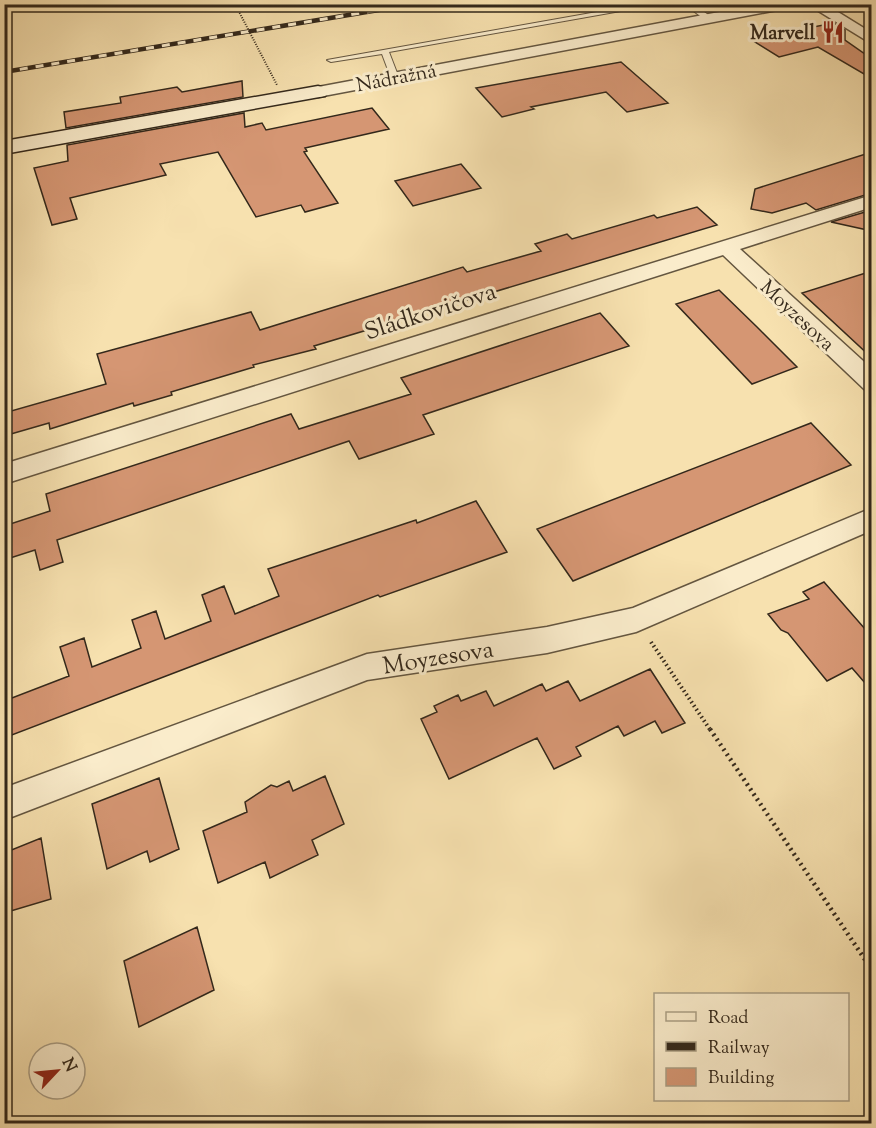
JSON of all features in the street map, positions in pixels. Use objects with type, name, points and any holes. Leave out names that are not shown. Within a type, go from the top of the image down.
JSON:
[{"type":"street","name":"Nádražná","points":[[4,148],[788,4]]},
{"type":"street","points":[[814,4],[872,40]]},
{"type":"street","name":"Sládkovičova","points":[[4,474],[872,201]]},
{"type":"street","name":"Moyzesova","points":[[725,246],[872,383]]},
{"type":"street","name":"Moyzesova","points":[[4,804],[367,667],[547,640],[636,620],[872,518]]},
{"type":"lane","points":[[585,8],[606,4]]},
{"type":"lane","points":[[687,4],[710,19]]},
{"type":"lane","points":[[331,60],[651,5]]},
{"type":"lane","points":[[385,51],[395,78]]},
{"type":"path","points":[[235,4],[278,85]]},
{"type":"path","points":[[636,620],[872,970]]},
{"type":"building","points":[[834,23],[845,30],[845,40],[872,59],[864,74],[818,47],[779,57],[750,39]]},
{"type":"building","points":[[621,62],[668,103],[627,112],[606,92],[531,107],[534,109],[502,117],[476,88]]},
{"type":"building","points":[[242,81],[243,97],[66,128],[64,112],[121,103],[120,97],[177,87],[182,92]]},
{"type":"building","points":[[372,108],[389,129],[305,148],[307,151],[304,152],[338,203],[305,212],[301,205],[256,217],[218,152],[160,164],[166,175],[70,198],[77,219],[52,225],[34,168],[68,161],[67,145],[244,113],[245,127],[262,123],[266,130]]},
{"type":"building","points":[[872,152],[872,193],[816,210],[806,203],[772,213],[751,209],[755,189]]},
{"type":"building","points":[[461,164],[481,188],[413,206],[395,181]]},
{"type":"building","points":[[697,207],[717,225],[314,346],[316,349],[253,365],[254,367],[171,392],[172,395],[134,406],[133,403],[50,429],[49,423],[4,436],[4,413],[106,384],[97,354],[251,312],[260,330],[463,267],[467,272],[541,251],[535,244],[567,234],[572,239],[654,215],[657,218]]},
{"type":"building","points":[[872,210],[872,231],[831,222]]},
{"type":"building","points":[[872,271],[872,358],[802,293]]},
{"type":"building","points":[[719,290],[797,367],[752,384],[676,304]]},
{"type":"building","points":[[600,313],[629,346],[423,415],[434,434],[359,459],[349,441],[57,540],[63,562],[40,570],[35,550],[4,560],[4,526],[50,511],[46,494],[291,414],[299,429],[411,394],[401,378]]},
{"type":"building","points":[[811,423],[851,465],[573,581],[537,529]]},
{"type":"building","points":[[476,501],[507,552],[380,597],[378,595],[4,738],[4,701],[69,676],[60,647],[84,638],[92,667],[141,648],[132,620],[156,611],[165,639],[211,621],[202,595],[224,586],[235,614],[279,596],[268,569],[416,520],[417,523]]},
{"type":"building","points":[[824,582],[872,637],[872,691],[852,668],[827,681],[788,633],[781,630],[768,614],[809,599],[803,592]]},
{"type":"building","points":[[650,669],[685,723],[662,733],[655,721],[624,736],[618,726],[576,747],[581,756],[554,769],[537,738],[449,779],[421,719],[437,712],[434,706],[458,695],[461,701],[486,691],[494,706],[542,684],[546,691],[568,681],[580,701]]},
{"type":"building","points":[[325,776],[344,824],[312,840],[318,855],[270,878],[265,862],[218,883],[203,831],[247,812],[245,802],[271,785],[277,787],[289,781],[293,791]]},
{"type":"building","points":[[159,778],[179,849],[150,862],[147,851],[107,869],[92,804]]},
{"type":"building","points":[[41,838],[51,899],[4,913],[4,853]]},
{"type":"building","points":[[197,927],[214,990],[139,1027],[124,961]]},
{"type":"railway","points":[[4,12],[34,4]]},
{"type":"railway","points":[[4,72],[415,4]]},
{"type":"place","name":"Marvell","points":[[833,32]]}]
